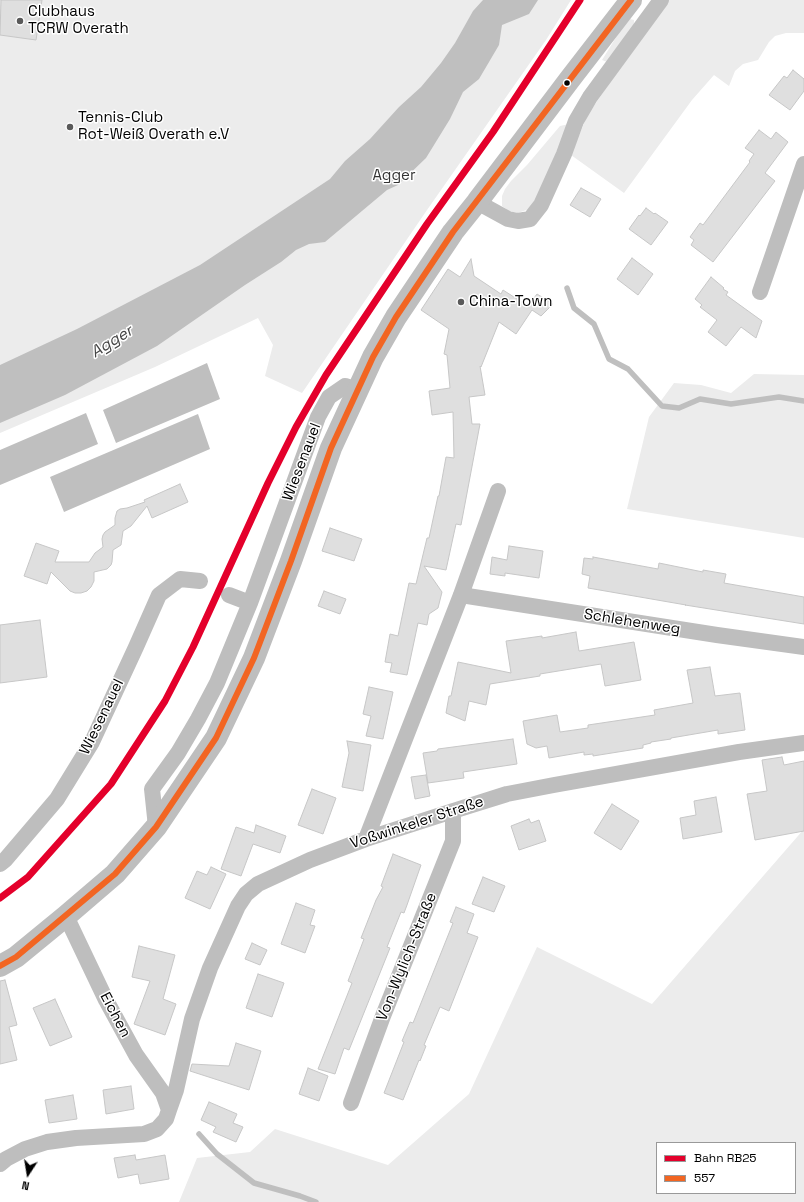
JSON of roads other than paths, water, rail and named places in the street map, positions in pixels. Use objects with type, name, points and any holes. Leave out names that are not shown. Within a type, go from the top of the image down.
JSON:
[{"type":"main road","points":[[0,966],[16,957],[115,874],[156,827],[216,738],[254,658],[291,561],[331,448],[373,357],[396,317],[453,232],[631,0]]},
{"type":"street","points":[[477,202],[508,220],[518,221],[530,219],[542,205],[564,154],[576,121],[590,97],[661,0]]},
{"type":"street","points":[[760,292],[804,164]]},
{"type":"street","name":"Wiesenauel","points":[[156,827],[152,789],[178,752],[217,683],[250,603],[318,417],[330,397],[344,386],[358,390]]},
{"type":"street","points":[[366,839],[461,595],[498,491]]},
{"type":"street","name":"Wiesenauel","points":[[0,864],[56,799],[92,742],[159,594],[180,579],[200,582]]},
{"type":"street","points":[[229,595],[250,603]]},
{"type":"street","name":"Schlehenweg","points":[[461,595],[804,647]]},
{"type":"street","name":"Voßwinkeler Straße","points":[[170,1110],[192,1019],[208,975],[238,906],[246,894],[258,884],[297,866],[366,839],[507,794],[739,752],[804,744]]},
{"type":"street","name":"Von-Wylich-Straße","points":[[351,1103],[383,1016],[453,841],[453,811]]},
{"type":"street","name":"Eichen","points":[[66,916],[109,1006],[136,1055],[163,1093],[170,1110]]},
{"type":"street","points":[[0,1164],[25,1149],[48,1142],[76,1138],[144,1134],[157,1129],[166,1119],[170,1110]]},
{"type":"water","name":"Agger","points":[[483,0],[538,0],[529,14],[502,25],[499,45],[479,79],[463,92],[450,119],[426,158],[398,185],[387,190],[325,242],[309,244],[296,250],[281,262],[157,346],[65,395],[0,423],[0,365],[77,329],[200,265],[330,179],[345,161],[370,139],[399,107],[421,87],[441,63],[455,43],[473,11]]},
{"type":"water","points":[[207,363],[220,399],[116,443],[103,410]]},
{"type":"water","points":[[86,413],[98,444],[0,485],[0,450]]},
{"type":"water","points":[[198,414],[210,449],[64,512],[50,477]]},
{"type":"waterway","points":[[567,288],[574,308],[594,324],[609,359],[628,369],[662,406],[679,408],[700,399],[731,404],[779,397],[804,401]]},
{"type":"waterway","points":[[199,1134],[217,1154],[254,1183],[316,1202]]},
{"type":"rail line","name":"RB25","points":[[0,898],[28,877],[111,784],[165,701],[193,647],[268,483],[296,427],[326,375],[427,224],[493,132],[580,0]]},
{"type":"place","name":"Clubhaus TCRW Overath","points":[[20,21]]},
{"type":"place","name":"Tennis-Club Rot-Weiß Overath e.V","points":[[70,127]]},
{"type":"place","name":"China-Town","points":[[461,302]]}]
